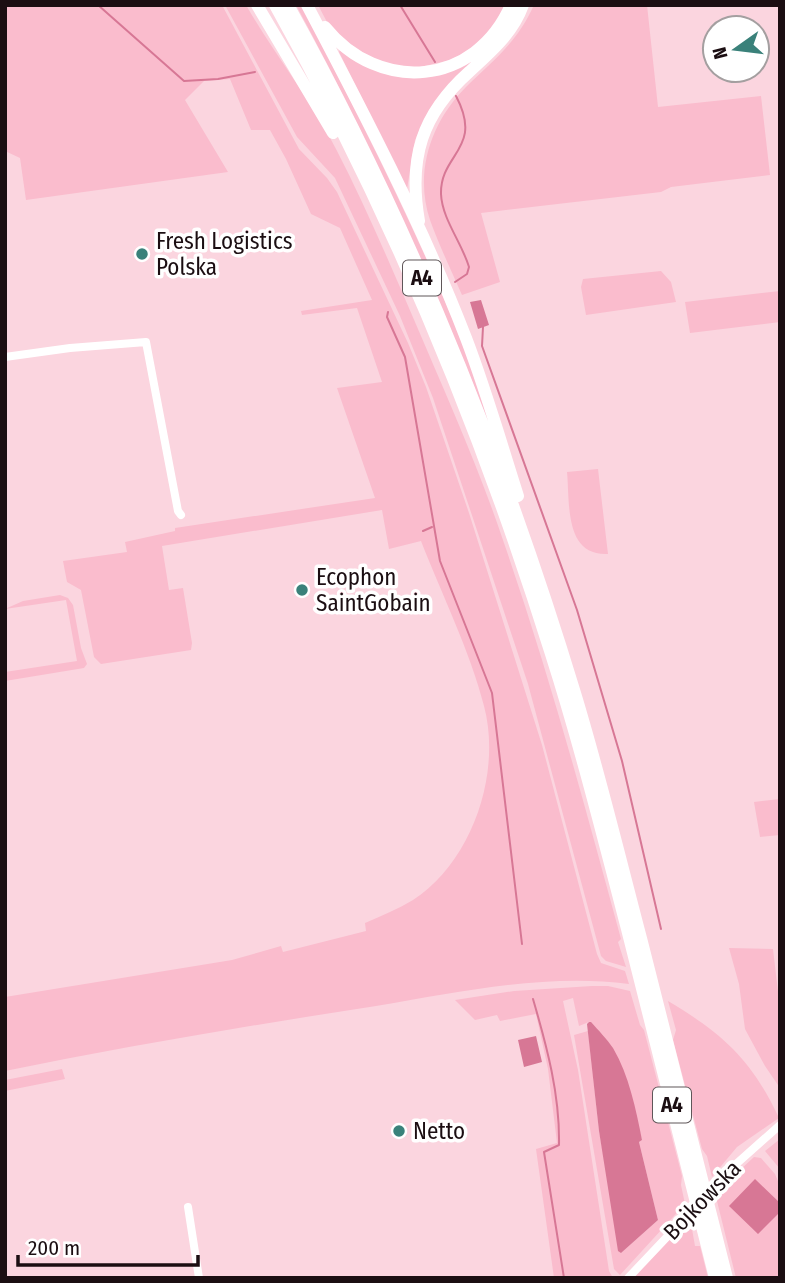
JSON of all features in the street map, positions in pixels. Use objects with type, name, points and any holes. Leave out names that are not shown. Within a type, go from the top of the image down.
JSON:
[{"type":"highway","points":[[257,5],[392,237]]},
{"type":"highway","name":"A4","points":[[275,5],[343,135],[392,237],[453,380],[516,548],[578,744],[636,942]]},
{"type":"highway","name":"A4","points":[[288,5],[361,147],[427,289],[487,437],[533,562],[595,761],[636,942],[697,1159],[727,1278]]},
{"type":"highway","points":[[307,5],[365,116],[456,313],[483,386],[527,523],[533,562]]},
{"type":"highway","points":[[307,5],[338,43],[363,61],[387,70],[420,73],[446,67],[478,50],[497,31],[511,5]]},
{"type":"highway","points":[[422,239],[415,197],[415,169],[427,123],[448,92],[498,45],[512,28],[523,5]]},
{"type":"highway","name":"A4","points":[[660,1035],[690,1178],[715,1278]]},
{"type":"street","points":[[5,357],[146,342],[163,441],[181,515]]},
{"type":"street","name":"Bojkowska","points":[[628,1278],[735,1165],[780,1125]]},
{"type":"street","points":[[188,1207],[200,1278]]},
{"type":"shaded area","points":[[5,5],[222,5],[299,149],[337,192],[408,343],[469,513],[542,745],[597,954],[601,963],[625,971],[629,984],[598,981],[534,982],[471,990],[190,1036],[5,1071],[5,997],[232,960],[281,946],[283,952],[366,931],[365,923],[413,900],[434,884],[452,863],[466,840],[485,787],[489,732],[478,685],[421,541],[389,549],[382,510],[162,546],[169,590],[183,588],[191,650],[101,664],[94,657],[81,590],[67,582],[63,561],[127,552],[125,542],[175,531],[175,528],[375,498],[337,388],[382,382],[357,308],[302,315],[301,311],[372,300],[340,228],[311,214],[270,130],[251,130],[230,79],[204,81],[185,100],[228,172],[26,200],[20,158],[5,151]]},
{"type":"shaded area","points":[[225,5],[246,5],[326,130],[377,235],[462,432],[494,515],[536,641],[594,839],[626,967],[606,961],[601,956],[528,684],[433,398],[400,316],[335,178],[297,137]]},
{"type":"shaded area","points":[[296,5],[302,5],[418,240],[465,348],[489,424],[399,212]]},
{"type":"shaded area","points":[[318,5],[507,5],[498,23],[463,57],[412,69],[384,64],[349,46],[327,22]]},
{"type":"shaded area","points":[[534,5],[647,5],[658,107],[761,96],[770,175],[671,187],[661,192],[481,213],[500,282],[462,295],[430,220],[424,184],[429,149],[443,116],[466,87],[512,40]]},
{"type":"shaded area","points":[[508,25],[432,106],[415,140],[407,189],[340,50],[351,59],[379,72],[402,77],[423,77]]},
{"type":"shaded area","points":[[661,271],[671,282],[676,302],[586,315],[581,287],[583,279]]},
{"type":"shaded area","points":[[780,291],[780,322],[690,333],[685,302]]},
{"type":"shaded area","points":[[481,300],[489,325],[478,329],[470,302]]},
{"type":"shaded area","points":[[598,469],[608,554],[594,552],[583,546],[576,537],[570,512],[567,472]]},
{"type":"shaded area","points":[[60,595],[68,598],[73,605],[81,648],[87,664],[84,668],[5,681],[5,672],[77,661],[66,600],[5,609],[23,601]]},
{"type":"shaded area","points":[[780,799],[780,835],[760,837],[754,802]]},
{"type":"shaded area","points":[[729,948],[773,949],[780,1009],[780,1088],[745,1029],[739,984]]},
{"type":"shaded area","points":[[592,986],[630,991],[644,1030],[682,1176],[685,1204],[620,1275],[614,1269],[574,1035],[588,1031],[599,1131],[621,1253],[658,1220],[639,1142],[642,1140],[625,1076],[589,1022],[579,1026],[573,998],[563,1001],[578,1070],[609,1271],[613,1278],[554,1278],[536,1149],[557,1143],[548,1069],[536,1014],[500,1021],[497,1015],[475,1020],[455,1000],[514,991]]},
{"type":"shaded area","points":[[668,1001],[704,1025],[734,1050],[758,1080],[779,1118],[737,1147],[712,1177],[673,1040],[676,1030]]},
{"type":"shaded area","points":[[589,1022],[613,1048],[628,1081],[642,1140],[639,1142],[658,1220],[621,1253],[618,1251],[599,1131],[587,1024]]},
{"type":"shaded area","points":[[536,1036],[542,1062],[524,1067],[518,1040]]},
{"type":"shaded area","points":[[62,1069],[65,1079],[5,1091],[5,1080]]},
{"type":"shaded area","points":[[780,1139],[780,1169],[765,1151]]},
{"type":"shaded area","points":[[754,1157],[761,1158],[775,1174],[780,1186],[780,1278],[736,1278],[715,1193]]},
{"type":"shaded area","points":[[755,1179],[780,1203],[780,1212],[758,1234],[729,1206]]},
{"type":"shaded area","points":[[690,1218],[695,1246],[700,1246],[708,1278],[634,1278]]},
{"type":"waterway","points":[[98,5],[184,81],[218,79],[255,72]]},
{"type":"waterway","points":[[400,5],[435,62]]},
{"type":"waterway","points":[[455,282],[467,274],[469,267],[448,222],[441,194],[443,180],[459,150],[465,128],[456,96]]},
{"type":"waterway","points":[[388,312],[387,317],[405,357],[440,561],[492,693],[522,944]]},
{"type":"waterway","points":[[483,327],[482,346],[577,610],[622,761],[661,929]]},
{"type":"waterway","points":[[423,531],[432,527]]},
{"type":"waterway","points":[[533,999],[555,1089],[559,1145],[544,1152],[564,1278]]},
{"type":"place","name":"Fresh Logistics Polska","points":[[142,254]]},
{"type":"place","name":"Ecophon SaintGobain","points":[[302,590]]},
{"type":"place","name":"Netto","points":[[399,1131]]}]
